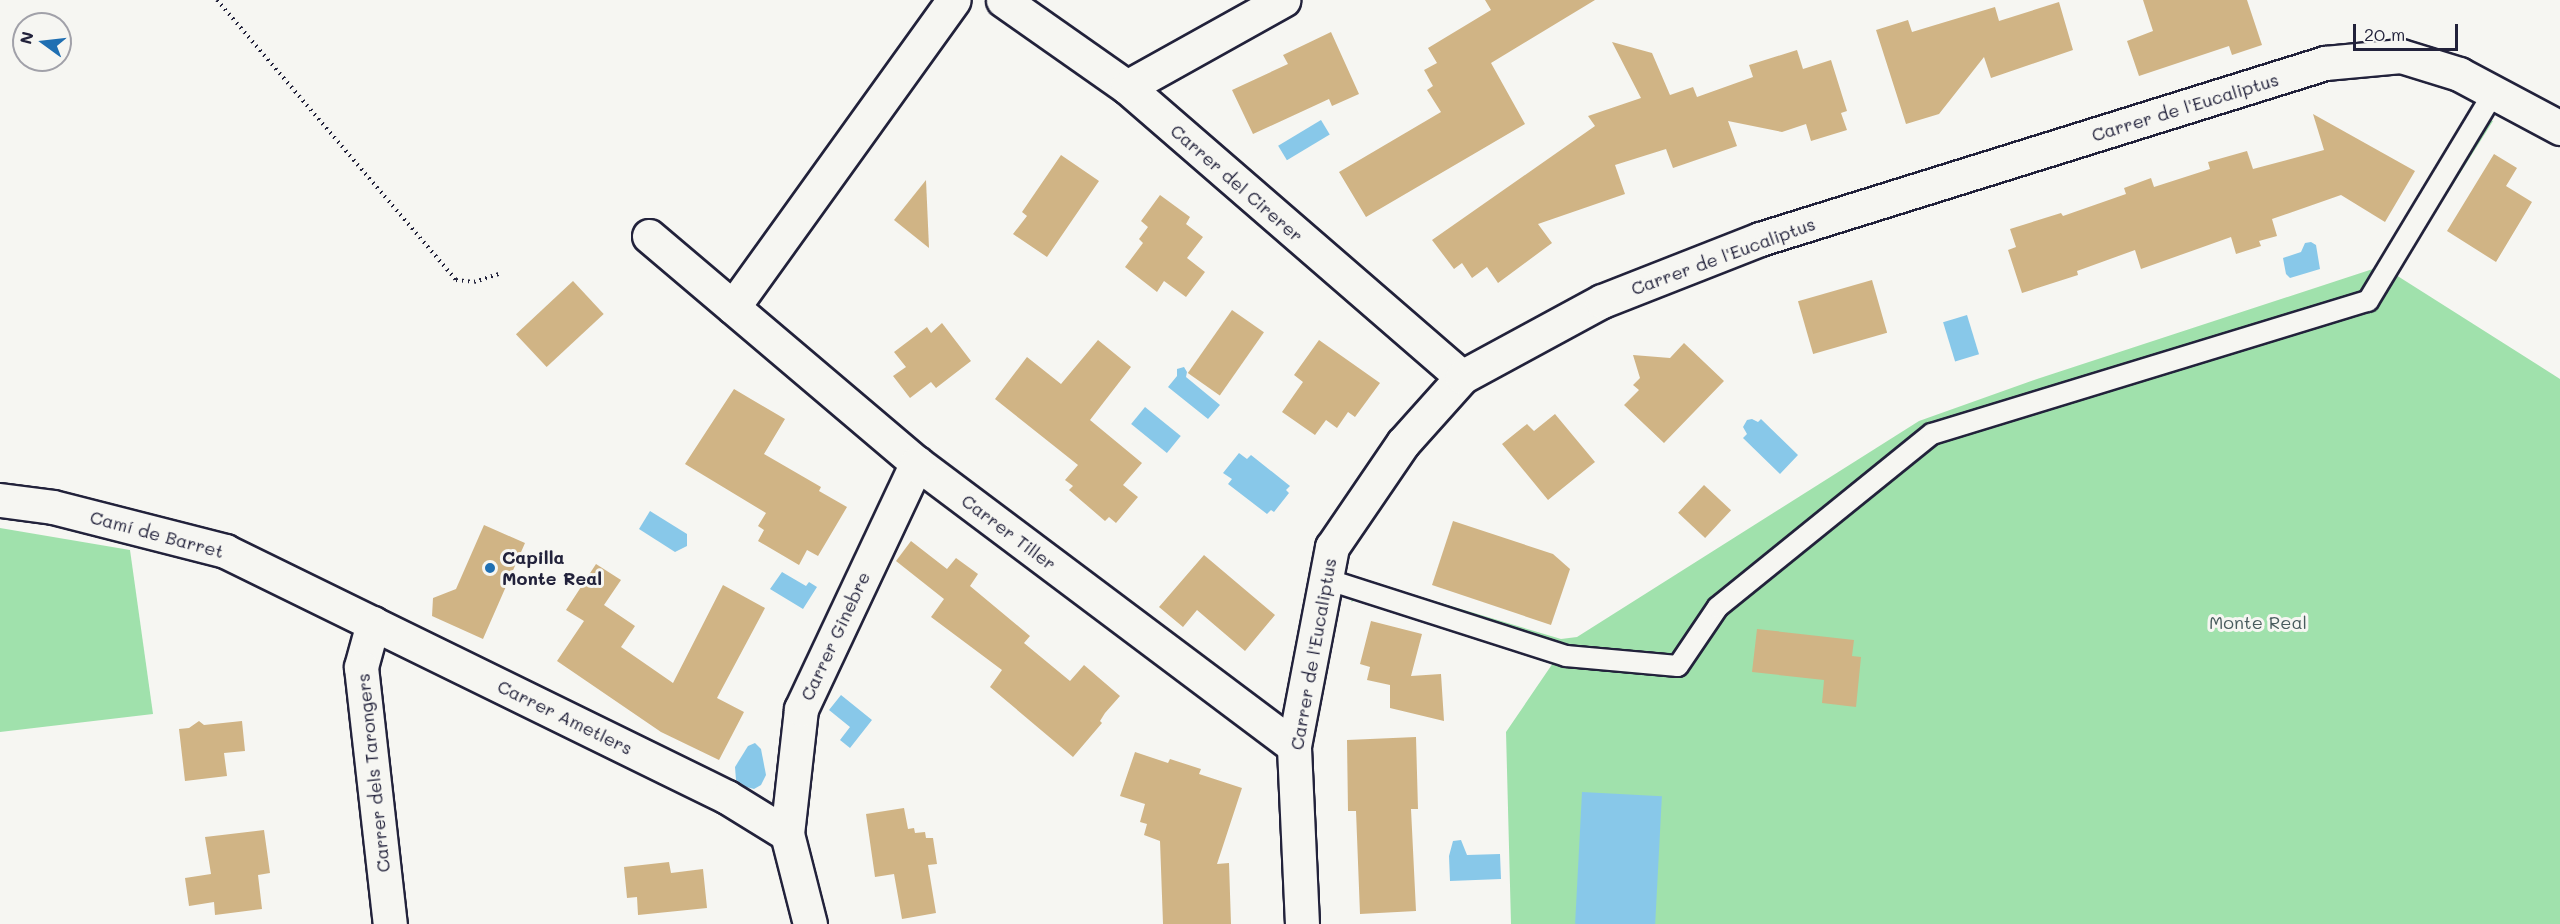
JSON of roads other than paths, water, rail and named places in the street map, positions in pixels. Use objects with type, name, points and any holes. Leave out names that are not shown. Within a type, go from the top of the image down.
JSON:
[{"type":"street","points":[[733,307],[954,0]]},
{"type":"street","name":"Carrer del Cirerer","points":[[1004,0],[1127,87],[1462,377]]},
{"type":"street","points":[[1127,87],[1283,0]]},
{"type":"street","name":"Carrer de l'Eucaliptus","points":[[1302,924],[1294,746],[1332,548],[1403,443],[1462,377],[1602,301],[1760,239],[2325,63],[2401,56],[2459,74],[2560,128]]},
{"type":"street","name":"Carrer Tiller","points":[[649,236],[917,463],[1294,746]]},
{"type":"street","name":"Carrer Ginebre","points":[[810,924],[787,834],[801,709],[917,463]]},
{"type":"street","name":"Camí de Barret","points":[[0,500],[53,507],[225,550],[339,606]]},
{"type":"street","name":"Carrer Ametlers","points":[[339,606],[727,797],[787,834]]},
{"type":"street","name":"Carrer dels Tarongers","points":[[374,623],[361,667],[390,924]]},
{"type":"lane","points":[[1326,579],[1566,656],[1678,666],[1718,607],[1932,434],[2368,300],[2494,92]]},
{"type":"water","points":[[1321,120],[1330,135],[1287,160],[1278,146]]},
{"type":"water","points":[[2311,242],[2316,245],[2320,269],[2290,278],[2286,274],[2283,258],[2301,252],[2305,243]]},
{"type":"water","points":[[1967,315],[1979,354],[1955,362],[1943,322]]},
{"type":"water","points":[[1184,367],[1187,372],[1186,377],[1220,405],[1208,419],[1168,387],[1177,376],[1177,369]]},
{"type":"water","points":[[1145,407],[1181,436],[1167,453],[1131,424]]},
{"type":"water","points":[[1752,419],[1758,422],[1761,419],[1798,455],[1780,474],[1743,438],[1747,434],[1743,427],[1747,420]]},
{"type":"water","points":[[1239,453],[1247,459],[1251,455],[1290,486],[1286,490],[1289,493],[1274,512],[1271,510],[1267,514],[1228,484],[1232,479],[1223,473]]},
{"type":"water","points":[[650,511],[687,534],[687,546],[675,552],[639,529]]},
{"type":"water","points":[[782,572],[806,586],[809,582],[817,587],[803,609],[770,589]]},
{"type":"water","points":[[841,695],[872,720],[850,748],[840,740],[850,727],[829,710]]},
{"type":"water","points":[[755,743],[761,749],[766,775],[761,785],[754,789],[736,780],[735,767],[748,746]]},
{"type":"water","points":[[1582,792],[1662,796],[1655,924],[1575,924]]},
{"type":"water","points":[[1461,840],[1467,855],[1500,854],[1501,879],[1450,881],[1449,856],[1453,841]]},
{"type":"place","name":"Capilla Monte Real","points":[[490,568]]},
{"type":"park label","name":"Monte Real","points":[[2258,622]]}]
